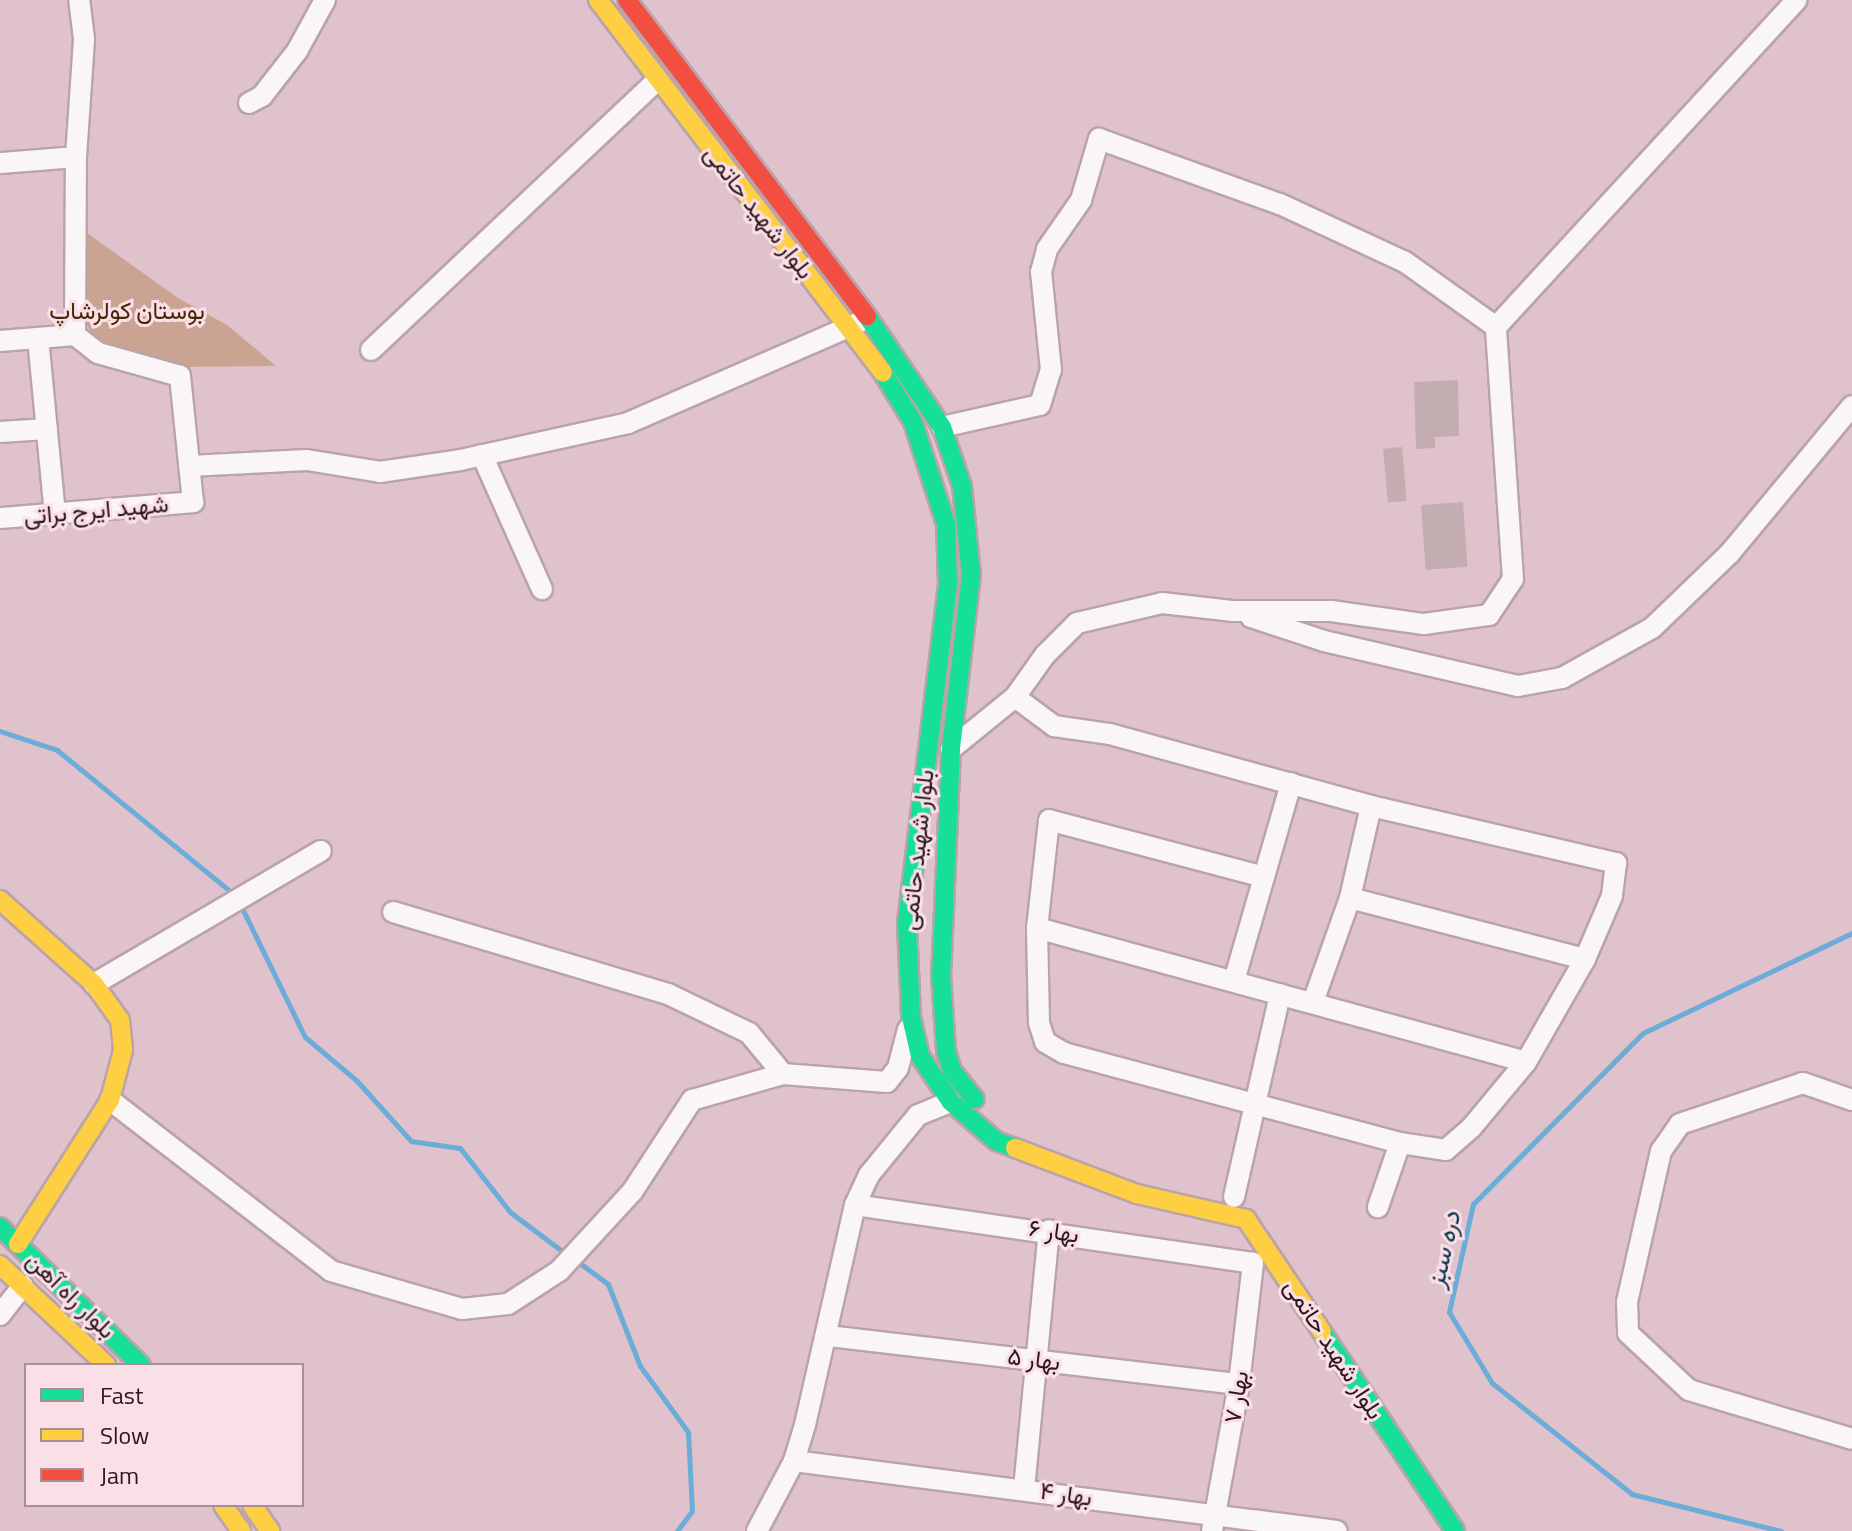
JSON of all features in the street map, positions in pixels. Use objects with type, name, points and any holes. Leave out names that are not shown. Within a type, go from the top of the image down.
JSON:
[{"type":"main road","name":"بلوار شهید حاتمی","points":[[598,0],[656,81],[850,328],[913,422],[946,524],[948,584],[907,924],[911,1017],[920,1056],[951,1102],[996,1141],[1066,1171],[1246,1219],[1271,1250],[1455,1531]]},
{"type":"main road","name":"بلوار شهید حاتمی","points":[[627,0],[869,317],[942,427],[962,486],[970,549],[951,749],[941,975],[946,1051],[952,1071],[965,1090],[1006,1126],[1141,1177],[1257,1204],[1276,1228]]},
{"type":"main road","points":[[929,744],[951,749]]},
{"type":"main road","points":[[0,900],[94,984],[120,1020],[123,1050],[110,1100],[18,1244]]},
{"type":"main road","name":"بلوار راه آهن","points":[[0,1227],[139,1363]]},
{"type":"main road","name":"بلوار شهید حاتمی","points":[[1294,1253],[1475,1529]]},
{"type":"main road","name":"بلوار راه آهن","points":[[0,1265],[104,1363]]},
{"type":"main road","points":[[224,1507],[241,1531]]},
{"type":"main road","points":[[253,1507],[270,1531]]},
{"type":"street","points":[[75,335],[76,157],[84,39],[79,0]]},
{"type":"street","points":[[249,103],[262,96],[297,51],[325,0]]},
{"type":"street","points":[[951,749],[1015,697],[1045,655],[1077,623],[1162,603],[1232,611],[1331,611],[1424,624],[1489,615],[1513,579],[1496,327],[1797,0]]},
{"type":"street","points":[[371,350],[656,81]]},
{"type":"street","points":[[942,427],[1040,405],[1051,370],[1041,272],[1047,249],[1081,200],[1099,139],[1280,204],[1405,262],[1496,327]]},
{"type":"street","points":[[0,163],[76,157]]},
{"type":"street","points":[[0,341],[75,335],[98,353],[180,376],[189,466],[307,460],[380,472],[482,455],[628,423],[850,328],[869,317]]},
{"type":"street","points":[[38,338],[55,513]]},
{"type":"street","points":[[1232,611],[1324,641],[1518,686],[1562,678],[1652,628],[1730,553],[1852,406]]},
{"type":"street","points":[[0,432],[47,429]]},
{"type":"street","points":[[482,455],[542,589]]},
{"type":"street","name":"شهید ایرج براتی","points":[[0,518],[193,502],[189,466]]},
{"type":"street","points":[[1015,697],[1054,726],[1110,734],[1371,806],[1616,863],[1612,896],[1585,959],[1526,1062],[1471,1128],[1446,1150],[1400,1143],[1064,1053],[1045,1042],[1039,1023],[1037,928],[1049,820],[1264,877]]},
{"type":"street","points":[[1234,981],[1291,783]]},
{"type":"street","points":[[1313,1002],[1350,898],[1371,806]]},
{"type":"street","points":[[94,984],[220,907],[321,851]]},
{"type":"street","points":[[1350,898],[1585,959]]},
{"type":"street","points":[[393,912],[668,994],[749,1033],[783,1074]]},
{"type":"street","points":[[1037,928],[1526,1062]]},
{"type":"street","points":[[1234,1197],[1280,994]]},
{"type":"street","points":[[110,1100],[331,1271],[462,1309],[508,1304],[559,1271],[632,1192],[692,1100],[783,1074],[887,1082],[898,1068],[911,1017]]},
{"type":"street","points":[[1852,1100],[1803,1083],[1680,1124],[1661,1151],[1627,1302],[1628,1333],[1689,1390],[1852,1439]]},
{"type":"street","points":[[757,1531],[794,1461],[829,1336],[855,1205],[869,1175],[918,1115],[951,1102]]},
{"type":"street","points":[[1378,1207],[1400,1143]]},
{"type":"street","name":"بهار ۶","points":[[855,1205],[1049,1230],[1253,1263]]},
{"type":"street","points":[[1024,1489],[1049,1230]]},
{"type":"street","points":[[1253,1263],[1271,1250]]},
{"type":"street","name":"بهار ۷","points":[[1214,1522],[1239,1384],[1253,1263]]},
{"type":"street","points":[[0,1315],[23,1286]]},
{"type":"street","name":"بهار ۵","points":[[829,1336],[1239,1384]]},
{"type":"street","name":"بهار ۴","points":[[794,1461],[1024,1489],[1214,1522],[1337,1531]]},
{"type":"green space","name":"بوستان کولرشاپ","points":[[87,233],[178,298],[227,325],[276,366],[168,367],[98,346],[83,317]]},
{"type":"building","points":[[1458,380],[1459,436],[1435,437],[1435,448],[1416,449],[1414,382]]},
{"type":"building","points":[[1402,447],[1407,501],[1388,502],[1383,449]]},
{"type":"building","points":[[1463,502],[1468,567],[1426,570],[1421,505]]},
{"type":"waterway","points":[[0,731],[57,750],[235,895]]},
{"type":"waterway","points":[[240,904],[305,1037],[357,1081],[411,1141],[460,1148],[510,1212],[566,1254]]},
{"type":"waterway","name":"دره سبز","points":[[1781,1531],[1632,1494],[1492,1383],[1449,1312],[1473,1204],[1643,1033],[1852,933]]},
{"type":"waterway","points":[[574,1259],[608,1284],[640,1366],[688,1432],[692,1511],[677,1531]]},
{"type":"traffic: fast","points":[[867,316],[942,427],[962,486],[971,575],[951,749],[941,975],[946,1051],[952,1071],[975,1099]]},
{"type":"traffic: fast","points":[[883,373],[913,422],[946,524],[948,584],[907,924],[911,1017],[920,1056],[951,1102],[996,1141],[1015,1148]]},
{"type":"traffic: fast","points":[[0,1227],[139,1363]]},
{"type":"traffic: fast","points":[[1322,1332],[1455,1531]]},
{"type":"traffic: slow","points":[[598,0],[883,373]]},
{"type":"traffic: slow","points":[[0,900],[94,984],[120,1020],[123,1050],[110,1100],[18,1244]]},
{"type":"traffic: slow","points":[[1015,1148],[1137,1194],[1246,1219],[1322,1332]]},
{"type":"traffic: slow","points":[[0,1265],[104,1363]]},
{"type":"traffic: slow","points":[[224,1507],[241,1531]]},
{"type":"traffic: slow","points":[[253,1507],[270,1531]]},
{"type":"traffic: jam","points":[[627,0],[867,316]]}]
